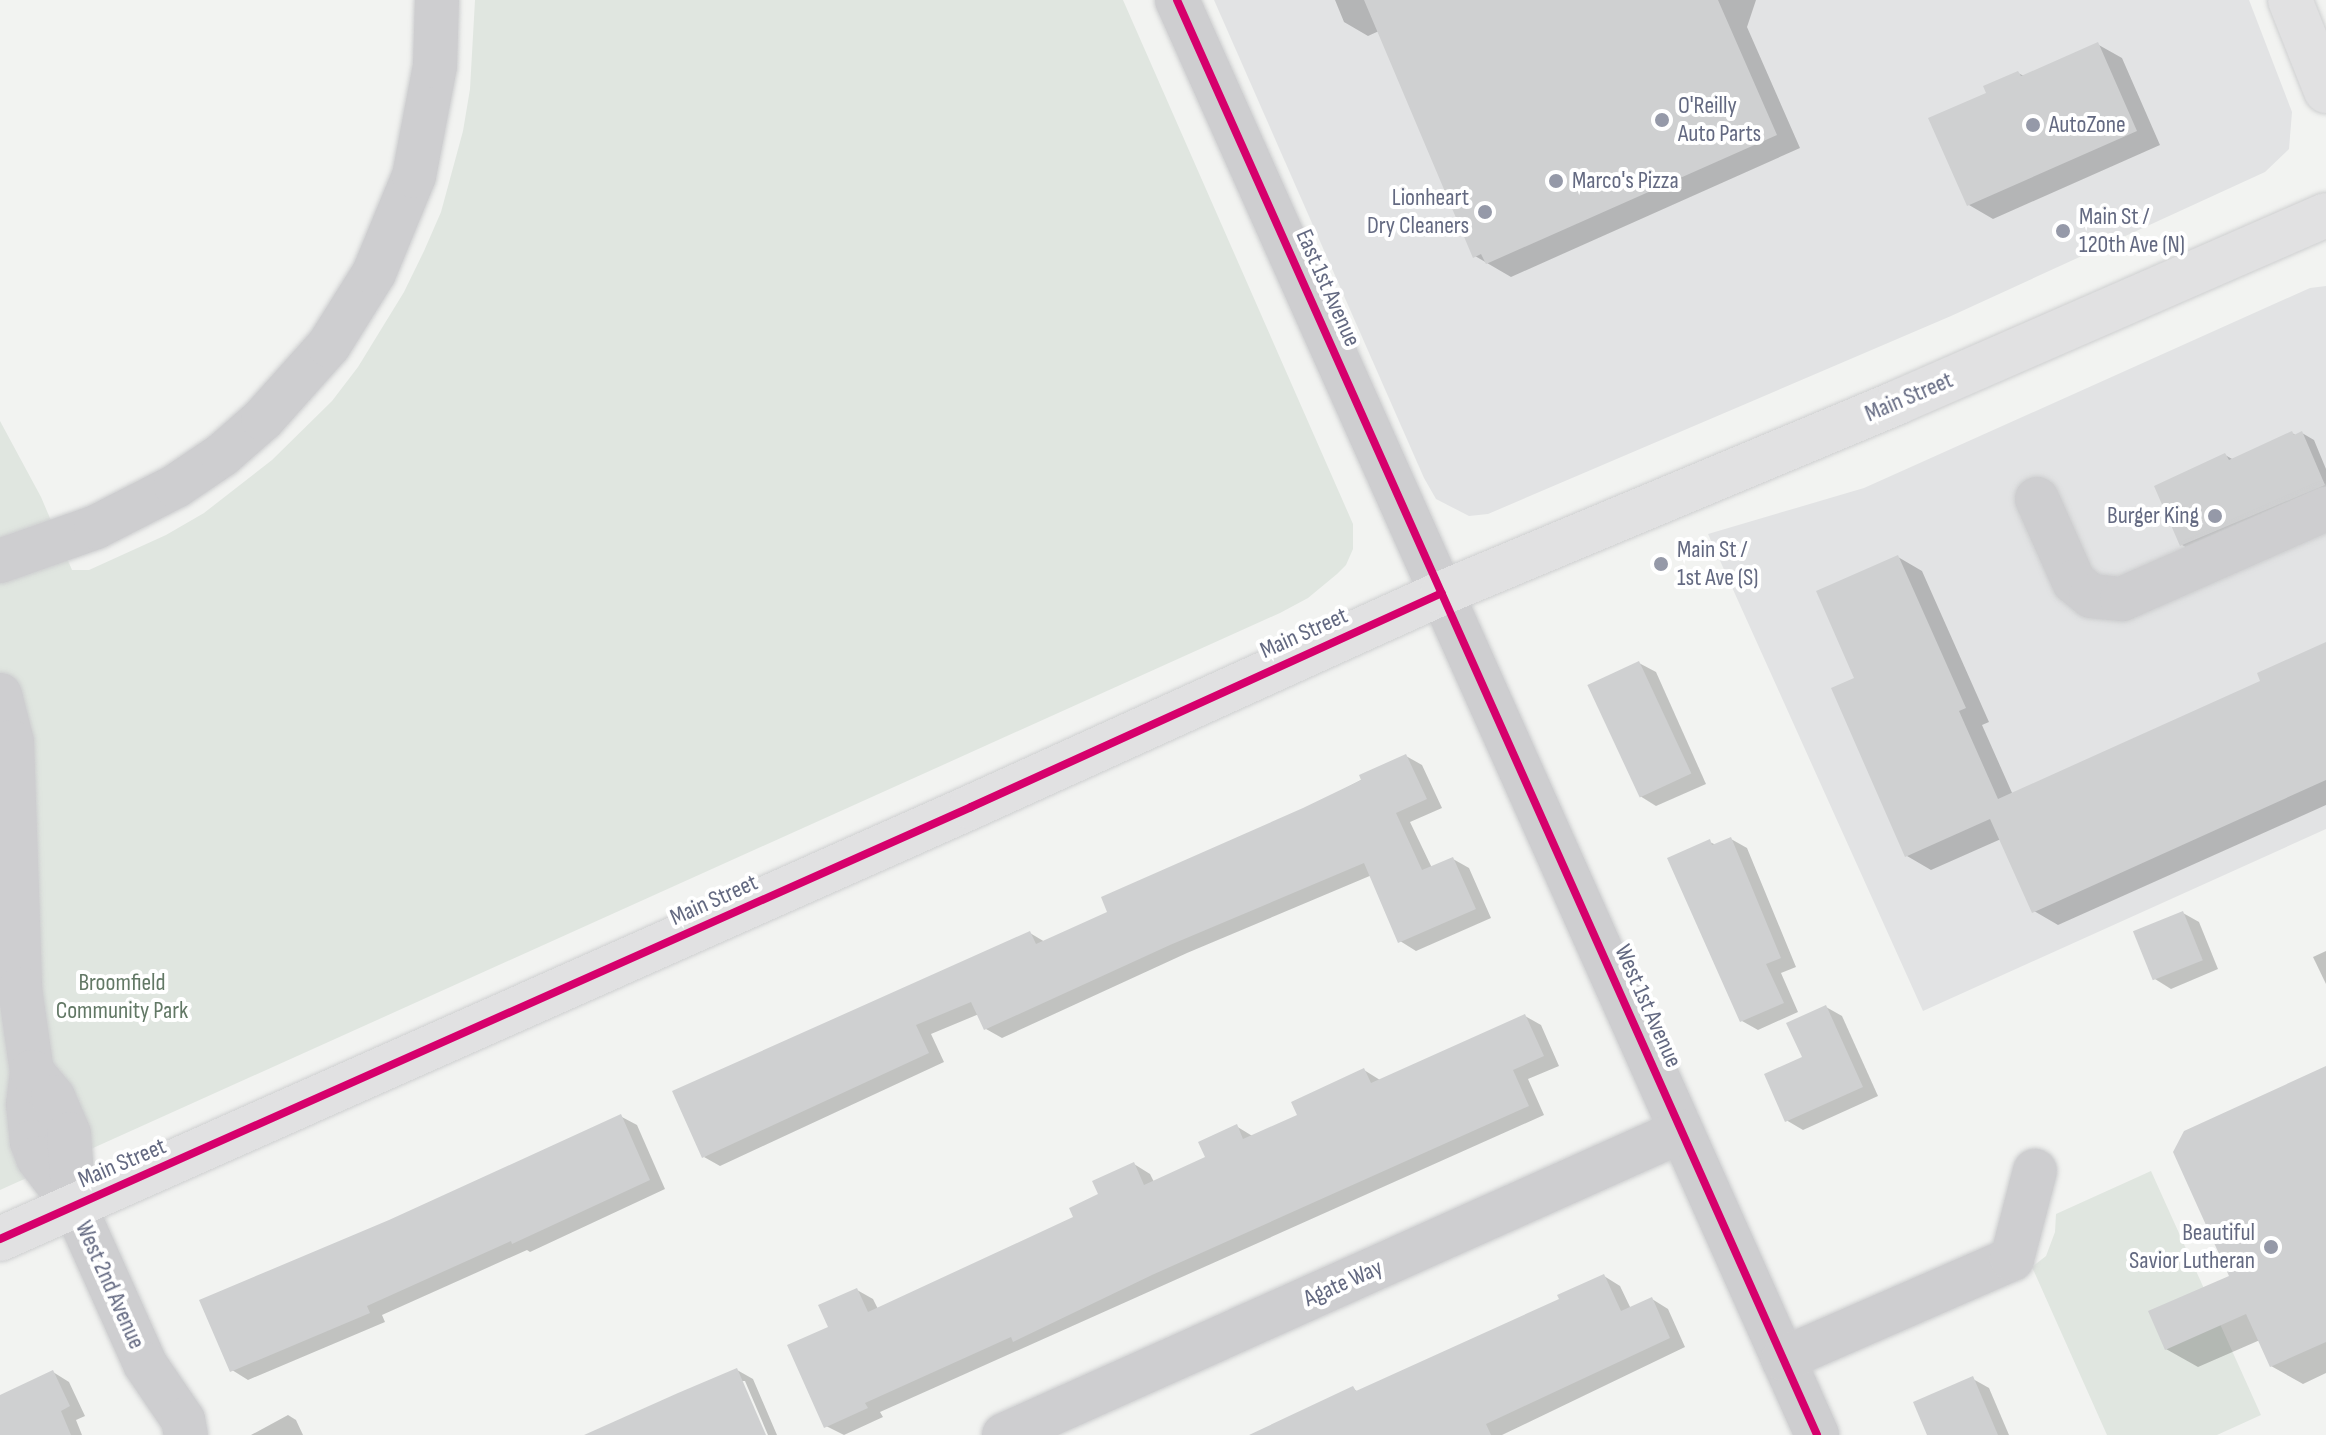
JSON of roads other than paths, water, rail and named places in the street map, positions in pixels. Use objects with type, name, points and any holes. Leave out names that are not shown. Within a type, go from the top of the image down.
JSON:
[{"type":"main road","points":[[2290,0],[2326,91]]},
{"type":"main road","name":"Main Street","points":[[0,1239],[328,1096],[1442,593],[1885,407],[2326,215]]},
{"type":"street","points":[[0,561],[96,527],[176,486],[222,455],[263,419],[329,345],[374,273],[414,176],[435,66],[437,0]]},
{"type":"street","name":"East 1st Avenue","points":[[1177,0],[1442,593]]},
{"type":"street","points":[[2037,499],[2074,582],[2091,596],[2122,599],[2326,509]]},
{"type":"street","name":"West 1st Avenue","points":[[1442,593],[1817,1435]]},
{"type":"street","points":[[0,695],[12,742],[6,785],[20,989],[32,1072],[53,1097],[69,1134],[74,1205]]},
{"type":"street","name":"Agate Way","points":[[1004,1435],[1681,1131]]},
{"type":"street","points":[[1783,1359],[2012,1259],[2035,1171]]},
{"type":"street","name":"West 2nd Avenue","points":[[74,1205],[145,1364],[165,1435]]},
{"type":"street","name":"West 2nd Avenue","points":[[145,1364],[183,1420],[186,1435]]},
{"type":"place","name":"O'Reilly Auto Parts","points":[[1662,120]]},
{"type":"place","name":"AutoZone","points":[[2033,125]]},
{"type":"place","name":"Marco's Pizza","points":[[1556,181]]},
{"type":"place","name":"Lionheart Dry Cleaners","points":[[1485,212]]},
{"type":"place","name":"Main St / 120th Ave (N)","points":[[2063,231]]},
{"type":"place","name":"Burger King","points":[[2215,516]]},
{"type":"place","name":"Main St / 1st Ave (S)","points":[[1661,564]]},
{"type":"place","name":"Beautiful Savior Lutheran","points":[[2271,1247]]},
{"type":"park label","name":"Broomfield Community Park","points":[[122,997]]}]
